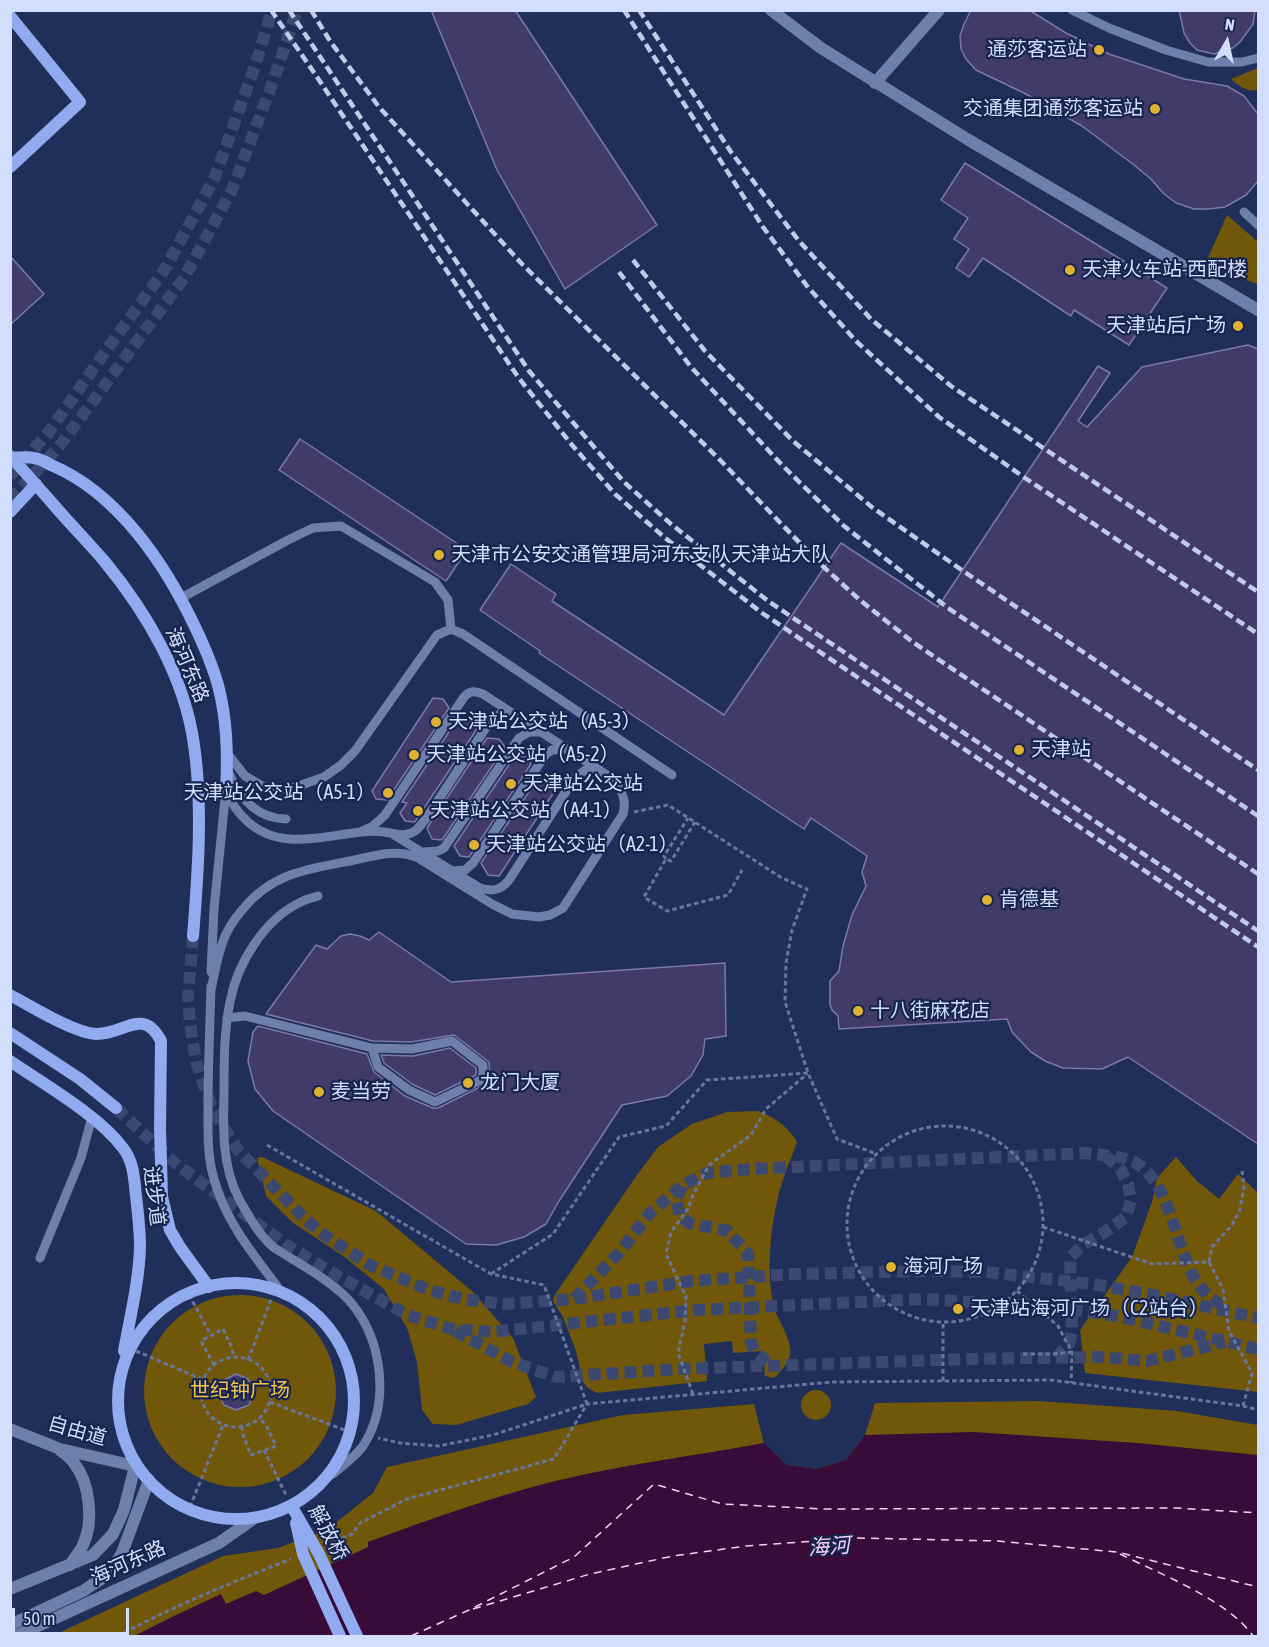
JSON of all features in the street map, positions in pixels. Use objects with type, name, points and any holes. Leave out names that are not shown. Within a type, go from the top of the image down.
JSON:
[{"type":"street","points":[[771,10],[821,48],[967,139],[1258,310]]},
{"type":"street","points":[[875,82],[939,10]]},
{"type":"street","points":[[10,16],[80,102],[10,168]]},
{"type":"street","points":[[11,458],[34,458],[65,471],[92,488],[127,522],[163,568],[181,598],[202,642],[219,688],[223,708],[226,789]]},
{"type":"street","name":"海河东路","points":[[11,458],[106,563],[135,603],[158,643],[179,689],[188,716],[197,773],[198,877],[193,936]]},
{"type":"street","points":[[10,511],[36,484]]},
{"type":"street","points":[[10,493],[13,501],[10,511]]},
{"type":"street","points":[[10,995],[79,1031],[106,1034],[133,1024],[146,1024],[155,1030],[161,1041],[162,1197],[170,1230],[209,1287]]},
{"type":"street","points":[[10,1033],[80,1079],[116,1108]]},
{"type":"street","name":"进步道","points":[[10,1061],[92,1117],[124,1149],[131,1163],[140,1246],[126,1352],[118,1373],[116,1392],[122,1435],[135,1466]]},
{"type":"street","points":[[126,1352],[148,1324],[173,1303],[209,1287],[234,1283],[257,1283],[277,1286],[299,1298],[317,1312],[340,1347],[351,1374],[350,1432],[340,1465],[316,1491],[292,1507],[253,1519],[236,1520],[219,1517],[190,1507],[166,1494],[135,1466]]},
{"type":"street","name":"自由道","points":[[10,1429],[60,1449],[135,1466]]},
{"type":"street","points":[[60,1449],[75,1463],[90,1503],[84,1544],[70,1565]]},
{"type":"street","name":"海河东路","points":[[10,1589],[93,1555],[113,1534],[124,1510],[135,1466]]},
{"type":"street","name":"海河东路","points":[[10,1625],[83,1591],[110,1573],[122,1553],[149,1480]]},
{"type":"street","name":"解放桥","points":[[292,1507],[317,1552],[357,1636]]},
{"type":"street","name":"解放桥","points":[[292,1507],[304,1557],[340,1636]]},
{"type":"street","name":"海河东路","points":[[16,1636],[219,1543],[253,1519]]},
{"type":"lane","points":[[1072,10],[1109,28],[1166,50],[1208,62],[1242,62],[1258,58]]},
{"type":"lane","points":[[1244,212],[1258,225]]},
{"type":"lane","points":[[181,598],[313,528],[342,526],[435,582],[448,600],[451,629]]},
{"type":"lane","points":[[226,752],[245,777],[272,789],[290,789],[324,777],[346,761],[355,751],[437,635],[451,629],[463,634],[672,775]]},
{"type":"lane","points":[[211,990],[223,942],[234,920],[258,893],[280,879],[318,867],[380,854],[413,855],[492,904],[513,914],[539,917],[550,915],[563,908],[623,814],[624,800],[621,789],[600,770],[483,694],[468,693],[385,815],[373,826],[360,832]]},
{"type":"lane","points":[[226,789],[235,810],[250,825],[269,835],[285,839],[325,838],[360,832],[410,834],[418,829],[491,720],[500,714],[513,714]]},
{"type":"lane","points":[[424,852],[438,850],[448,843],[519,738],[529,732],[541,732]]},
{"type":"lane","points":[[453,871],[465,870],[473,863],[546,754],[559,748],[567,749]]},
{"type":"lane","points":[[227,769],[239,792],[254,808],[264,816],[286,819]]},
{"type":"lane","points":[[392,834],[487,890],[499,889],[504,886],[574,779],[585,770],[600,770]]},
{"type":"lane","points":[[226,789],[213,921],[208,1131],[214,1180],[227,1213],[277,1286]]},
{"type":"lane","points":[[318,896],[300,902],[270,923],[256,942],[237,978],[227,1018],[224,1142],[231,1179],[239,1198],[258,1229],[272,1246],[335,1288],[353,1305],[371,1337],[379,1370],[380,1392],[377,1416],[362,1446],[333,1474]]},
{"type":"lane","points":[[227,1018],[245,1016],[372,1047],[411,1049],[452,1041],[483,1065],[483,1079],[435,1102],[410,1090],[378,1067],[372,1047]]},
{"type":"lane","points":[[40,1258],[81,1158],[92,1117]]},
{"type":"path","points":[[623,814],[668,805],[782,878],[807,889],[792,930],[786,963],[785,1002],[808,1073],[837,1139],[875,1154]]},
{"type":"path","points":[[688,818],[664,856],[666,859],[644,897],[667,910],[728,895],[742,870]]},
{"type":"path","points":[[666,859],[671,861],[695,822]]},
{"type":"path","points":[[491,1274],[553,1234],[619,1137],[666,1126],[707,1080],[808,1073]]},
{"type":"path","points":[[693,1394],[678,1353],[685,1321],[686,1297],[666,1254],[671,1232],[688,1209],[710,1165],[752,1135],[766,1109],[808,1073]]},
{"type":"path","points":[[932,1126],[964,1127],[994,1138],[1019,1158],[1036,1185],[1044,1216],[1041,1248],[1028,1278],[1005,1303],[976,1318],[943,1323],[910,1317],[882,1300],[860,1275],[848,1244],[846,1211],[856,1179],[875,1154],[901,1135],[932,1126]]},
{"type":"path","points":[[267,1145],[491,1274],[544,1285],[587,1404]]},
{"type":"path","points":[[1242,1171],[1244,1186],[1240,1210],[1232,1225],[1212,1246],[1209,1262],[1223,1289],[1229,1331],[1252,1374],[1243,1406]]},
{"type":"path","points":[[1043,1227],[1152,1264],[1209,1262]]},
{"type":"path","points":[[248,1360],[277,1286]]},
{"type":"path","points":[[1017,1291],[1058,1326],[1072,1352],[1071,1383]]},
{"type":"path","points":[[189,1295],[211,1335]]},
{"type":"path","points":[[943,1323],[943,1381]]},
{"type":"path","points":[[214,1365],[201,1341],[223,1329],[234,1357]]},
{"type":"path","points":[[126,1352],[204,1380]]},
{"type":"path","points":[[1023,1354],[1072,1352]]},
{"type":"path","points":[[234,1357],[248,1360],[264,1371],[269,1380],[270,1402],[259,1418],[246,1426],[223,1425],[205,1409],[201,1398],[201,1386],[205,1375],[214,1365],[223,1360],[234,1357]]},
{"type":"path","points":[[368,1436],[400,1443],[439,1446],[493,1435],[587,1404],[832,1382],[1051,1380],[1243,1406],[1258,1410]]},
{"type":"path","points":[[270,1402],[350,1432]]},
{"type":"path","points":[[317,1552],[352,1534],[360,1523],[407,1499],[555,1459],[587,1404]]},
{"type":"path","points":[[243,1426],[243,1435],[251,1455],[276,1446],[266,1425],[259,1418]]},
{"type":"path","points":[[190,1507],[223,1425]]},
{"type":"path","points":[[264,1450],[292,1507]]},
{"type":"path","points":[[118,1636],[231,1583],[304,1557]]},
{"type":"green space","points":[[1258,68],[1258,90],[1244,88],[1231,79]]},
{"type":"green space","points":[[1227,215],[1258,242],[1258,284],[1236,277],[1207,260]]},
{"type":"green space","points":[[758,1111],[780,1123],[797,1142],[778,1197],[772,1228],[770,1260],[773,1304],[789,1342],[790,1355],[787,1362],[774,1378],[765,1376],[763,1351],[733,1353],[732,1341],[704,1344],[707,1381],[597,1393],[588,1388],[583,1382],[576,1351],[563,1317],[553,1301],[554,1296],[658,1147],[692,1124],[727,1112]]},
{"type":"green space","points":[[262,1157],[376,1211],[472,1291],[513,1338],[536,1397],[528,1404],[456,1425],[433,1424],[422,1410],[417,1362],[407,1328],[384,1289],[346,1258],[292,1222],[266,1196],[257,1158]]},
{"type":"green space","points":[[1176,1157],[1197,1181],[1219,1199],[1238,1174],[1258,1193],[1258,1392],[1085,1373],[1080,1330],[1132,1257],[1152,1202],[1157,1178]]},
{"type":"green space","name":"世纪钟广场","points":[[240,1295],[268,1299],[293,1311],[308,1323],[320,1338],[332,1363],[336,1391],[332,1419],[320,1444],[308,1459],[293,1471],[268,1483],[240,1487],[212,1483],[187,1471],[172,1459],[160,1444],[148,1419],[144,1391],[148,1363],[160,1338],[172,1323],[187,1311],[212,1299]]},
{"type":"green space","points":[[816,1390],[827,1394],[831,1405],[827,1416],[816,1420],[805,1416],[801,1405],[805,1394]]},
{"type":"green space","points":[[1040,1401],[1177,1411],[1258,1425],[1258,1636],[52,1636],[223,1556],[278,1548],[328,1529],[373,1493],[387,1467],[623,1415],[754,1404],[764,1444],[787,1465],[817,1469],[846,1460],[865,1435],[875,1403]]},
{"type":"water","name":"海河","points":[[974,1432],[1137,1443],[1258,1455],[1258,1636],[134,1636],[221,1594],[226,1604],[256,1591],[264,1595],[368,1547],[368,1542],[482,1502],[551,1482],[764,1443],[787,1465],[817,1469],[846,1460],[865,1435]]},
{"type":"building","points":[[431,10],[515,10],[657,225],[565,289],[497,170]]},
{"type":"building","name":"交通集团通莎客运站","points":[[971,10],[1029,10],[1066,33],[1109,54],[1184,79],[1227,86],[1244,96],[1258,114],[1258,181],[1246,195],[1225,207],[1194,209],[1176,203],[1134,165],[1082,126],[1026,94],[976,70],[961,49],[960,36]]},
{"type":"building","points":[[1179,10],[1255,10],[1253,24],[1240,42],[1233,48],[1214,54],[1197,50],[1190,43],[1184,33]]},
{"type":"building","name":"天津火车站-西配楼","points":[[965,163],[1167,288],[1129,345],[1074,310],[1071,316],[983,258],[969,277],[956,268],[969,249],[954,239],[968,218],[941,200]]},
{"type":"building","points":[[10,256],[44,294],[10,325]]},
{"type":"building","name":"天津站","points":[[1248,345],[1258,349],[1258,1144],[1128,1057],[1102,1069],[1063,1068],[1045,1061],[1031,1052],[1012,1032],[1007,1019],[839,1029],[838,1016],[830,1005],[830,981],[839,971],[852,915],[866,886],[862,872],[867,856],[811,818],[804,829],[539,653],[540,651],[480,610],[511,564],[556,594],[552,601],[724,715],[841,543],[938,607],[1098,366],[1110,373],[1078,421],[1087,427],[1142,367]]},
{"type":"building","points":[[300,439],[467,550],[446,581],[279,470]]},
{"type":"building","points":[[433,698],[443,699],[449,708],[387,800],[376,799],[372,791]]},
{"type":"building","points":[[457,720],[471,721],[477,729],[415,822],[405,821],[400,813],[407,803],[402,802]]},
{"type":"building","points":[[487,738],[499,739],[505,747],[442,840],[432,839],[427,828]]},
{"type":"building","points":[[515,756],[527,757],[531,764],[469,857],[460,856],[454,846]]},
{"type":"building","points":[[541,774],[554,775],[560,783],[499,876],[488,875],[481,863]]},
{"type":"building","name":"龙门大厦","points":[[379,932],[451,982],[725,963],[726,1036],[705,1039],[703,1055],[691,1076],[667,1096],[622,1105],[546,1224],[524,1237],[496,1245],[466,1244],[273,1111],[255,1089],[248,1061],[253,1032],[258,1026],[367,1054],[374,1072],[405,1096],[433,1108],[438,1108],[488,1083],[490,1079],[489,1062],[454,1035],[411,1042],[373,1041],[266,1014],[316,945],[327,949],[341,936],[350,934],[369,940]]},
{"type":"building","points":[[450,1048],[476,1068],[476,1075],[435,1095],[412,1084],[384,1063],[381,1055],[413,1056]]},
{"type":"building","points":[[236,1374],[248,1379],[254,1392],[249,1405],[236,1410],[224,1405],[218,1393],[222,1381]]},
{"type":"ferry route","points":[[411,1636],[469,1610],[574,1557],[654,1484],[722,1504],[825,1509],[1176,1508],[1258,1513]]},
{"type":"ferry route","points":[[473,1609],[590,1574],[673,1556],[746,1546],[857,1538],[998,1541],[1117,1552],[1258,1587]]},
{"type":"ferry route","points":[[1120,1554],[1173,1579],[1210,1600],[1242,1623],[1253,1636]]},
{"type":"tunnel","points":[[10,476],[49,432],[165,269],[215,177],[256,63],[272,10]]},
{"type":"tunnel","points":[[10,500],[62,443],[184,278],[232,190],[274,79],[297,10]]},
{"type":"tunnel","points":[[193,936],[188,997],[196,1062],[213,1111],[238,1150],[307,1221],[326,1236],[372,1266],[429,1290],[463,1299],[504,1304],[574,1299],[691,1281],[793,1274],[986,1272],[1093,1284],[1258,1318]]},
{"type":"tunnel","points":[[116,1108],[175,1163],[285,1244],[408,1315],[452,1329],[492,1332],[695,1310],[922,1299],[1054,1307],[1117,1316],[1258,1349]]},
{"type":"tunnel","points":[[574,1299],[619,1253],[650,1213],[683,1185],[707,1173],[1086,1153],[1128,1159],[1145,1169],[1163,1197],[1182,1251],[1196,1281],[1210,1297],[1227,1309]]},
{"type":"tunnel","points":[[1056,1358],[1070,1342],[1072,1332],[1070,1257],[1084,1244],[1126,1217],[1131,1200],[1128,1184],[1121,1170],[1107,1157]]},
{"type":"tunnel","points":[[682,1186],[676,1200],[680,1215],[689,1223],[728,1231],[748,1254],[751,1343],[755,1352],[771,1365]]},
{"type":"tunnel","points":[[455,1331],[512,1362],[556,1377],[678,1369],[968,1359],[1100,1357],[1147,1361],[1225,1342]]},
{"type":"railway","points":[[271,10],[518,377],[572,445],[615,494],[664,537],[762,613],[1258,947]]},
{"type":"railway","points":[[289,10],[529,371],[624,482],[671,524],[768,601],[1258,931]]},
{"type":"railway","points":[[311,10],[330,41],[379,107],[522,264],[720,460],[818,562],[861,601],[914,643],[1258,874]]},
{"type":"railway","points":[[624,10],[763,227],[807,286],[856,341],[939,417],[1025,478],[1258,634]]},
{"type":"railway","points":[[639,10],[731,152],[799,241],[871,319],[951,386],[1258,592]]},
{"type":"railway","points":[[633,260],[705,351],[793,441],[873,508],[1258,770]]},
{"type":"railway","points":[[619,272],[691,367],[782,465],[844,526],[948,608],[1258,816]]},
{"type":"place","name":"通莎客运站","points":[[1099,50]]},
{"type":"place","name":"交通集团通莎客运站","points":[[1155,109]]},
{"type":"place","name":"天津火车站-西配楼","points":[[1070,270]]},
{"type":"place","name":"天津站后广场","points":[[1238,326]]},
{"type":"place","name":"天津市公安交通管理局河东支队天津站大队","points":[[439,555]]},
{"type":"place","name":"天津站公交站（A5-3）","points":[[436,722]]},
{"type":"place","name":"天津站","points":[[1019,750]]},
{"type":"place","name":"天津站公交站（A5-2）","points":[[414,755]]},
{"type":"place","name":"天津站公交站","points":[[511,784]]},
{"type":"place","name":"天津站公交站（A5-1）","points":[[388,793]]},
{"type":"place","name":"天津站公交站（A4-1）","points":[[418,811]]},
{"type":"place","name":"天津站公交站（A2-1）","points":[[474,845]]},
{"type":"place","name":"肯德基","points":[[987,900]]},
{"type":"place","name":"十八街麻花店","points":[[858,1011]]},
{"type":"place","name":"龙门大厦","points":[[468,1083]]},
{"type":"place","name":"麦当劳","points":[[319,1092]]},
{"type":"place","name":"海河广场","points":[[891,1267]]},
{"type":"place","name":"天津站海河广场（C2站台）","points":[[958,1309]]}]
